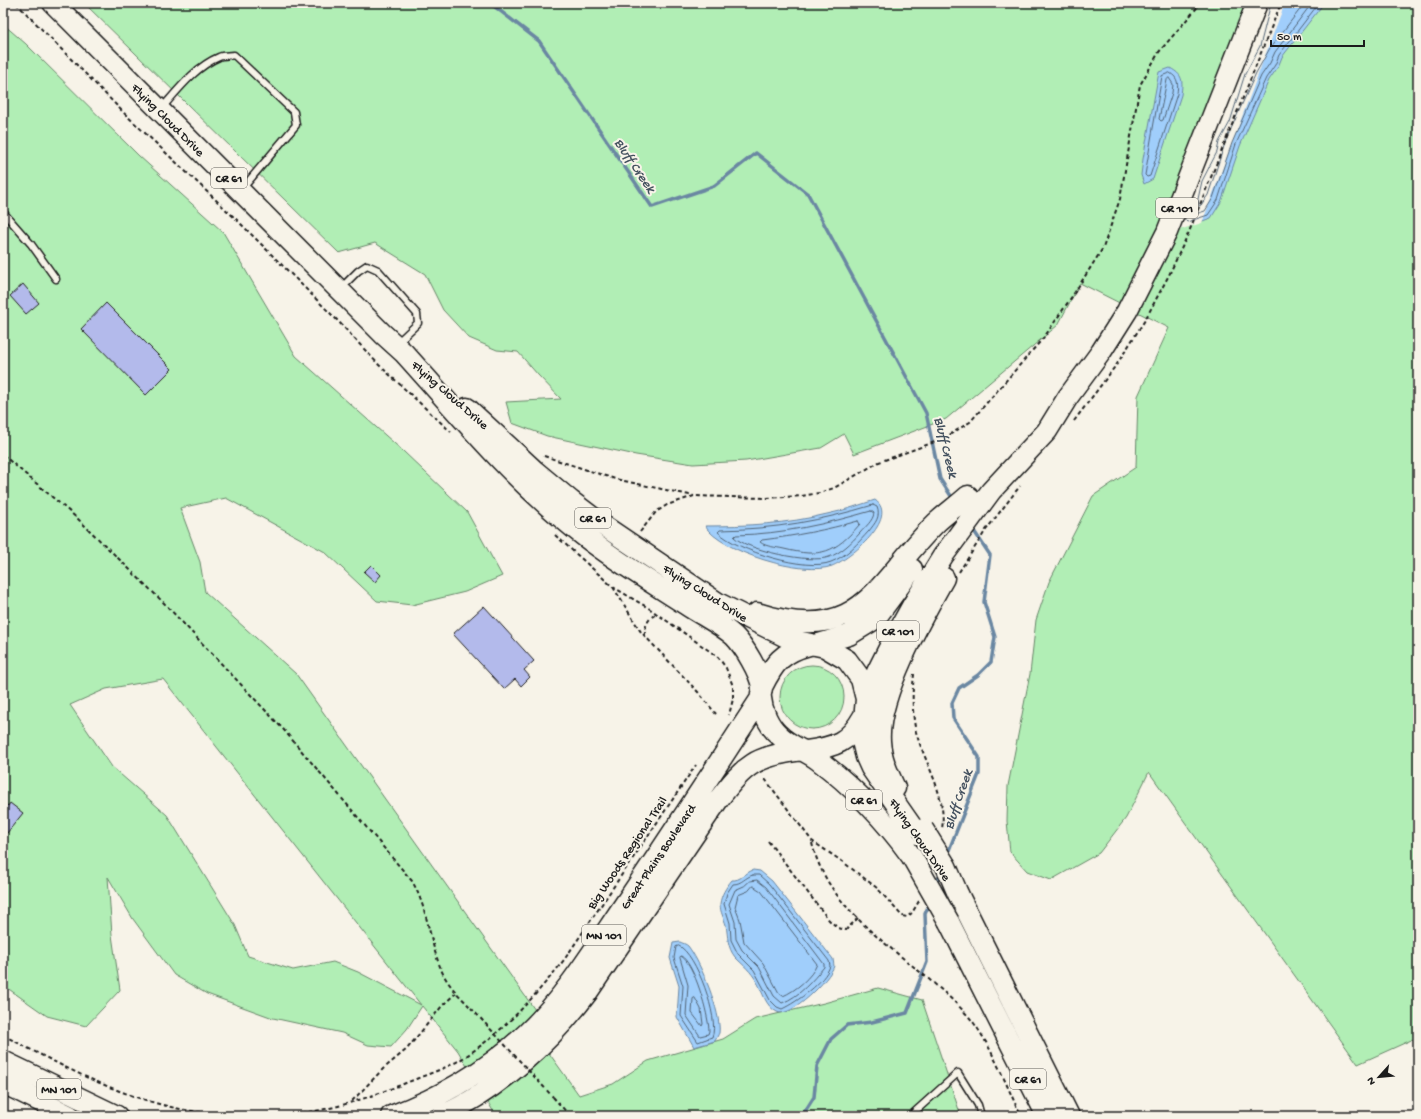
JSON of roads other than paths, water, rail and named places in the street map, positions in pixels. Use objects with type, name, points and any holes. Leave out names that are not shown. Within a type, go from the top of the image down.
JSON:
[{"type":"main road","name":"Flying Cloud Drive","points":[[53,3],[340,289],[383,334],[557,490],[631,544],[718,603],[792,640],[825,647],[841,655],[853,666],[863,686],[866,699],[862,741],[868,762],[946,866],[958,894],[1069,1116]]},
{"type":"main road","name":"CR 101","points":[[804,751],[825,749],[842,742],[856,729],[864,714],[877,672],[912,606],[944,559],[1047,431],[1068,397],[1101,352],[1127,311],[1151,268],[1167,232],[1256,3]]},
{"type":"main road","name":"Flying Cloud Drive","points":[[400,348],[487,446],[520,480],[551,508],[603,550],[690,608],[716,622],[734,637],[750,658],[761,692],[763,709],[774,730],[784,740],[804,751],[868,804],[883,820],[912,857],[949,922],[1047,1116]]},
{"type":"main road","name":"CR 101","points":[[944,559],[937,522],[968,496],[1028,431],[1068,397]]},
{"type":"main road","points":[[652,558],[740,606],[783,620],[814,623],[837,618],[862,605],[875,594],[944,559]]},
{"type":"main road","name":"CR 101","points":[[761,692],[779,659],[791,651],[849,635],[875,618],[944,559]]},
{"type":"main road","points":[[920,831],[887,771],[880,742],[880,728],[884,710],[902,662],[926,609],[944,559]]},
{"type":"main road","name":"Great Plains Boulevard","points":[[391,1116],[439,1096],[479,1072],[528,1032],[563,994],[664,846],[761,692]]},
{"type":"main road","name":"Great Plains Boulevard","points":[[441,1116],[477,1096],[514,1070],[563,1023],[590,988],[718,800],[740,772],[757,761],[782,753],[804,751]]},
{"type":"main road","name":"MN 101","points":[[3,1061],[117,1116]]},
{"type":"main road","name":"MN 101","points":[[3,1083],[70,1116]]},
{"type":"lane","points":[[160,110],[184,82],[203,66],[220,56],[234,55],[294,112],[296,125],[241,191]]},
{"type":"lane","points":[[3,212],[31,244],[56,279]]},
{"type":"lane","points":[[340,289],[358,270],[367,265],[378,270],[417,314],[418,323],[400,348]]},
{"type":"lane","points":[[910,1116],[958,1074],[978,1105],[981,1116]]},
{"type":"water","points":[[1256,3],[1324,3],[1282,57],[1278,67],[1269,80],[1240,146],[1221,202],[1211,218],[1180,229]]},
{"type":"water","points":[[1170,68],[1181,78],[1181,95],[1153,179],[1144,184],[1141,175],[1143,159],[1159,72]]},
{"type":"water","points":[[875,500],[881,508],[881,517],[877,527],[870,537],[860,547],[840,562],[832,566],[819,569],[784,565],[745,553],[714,536],[705,526],[736,526],[797,520],[839,511]]},
{"type":"water","points":[[753,870],[760,871],[772,881],[833,959],[834,966],[831,972],[818,988],[800,1004],[783,1013],[777,1012],[770,1006],[750,971],[732,953],[721,910],[721,897],[732,880],[738,879]]},
{"type":"water","points":[[680,942],[688,946],[704,975],[714,1001],[719,1024],[719,1033],[715,1041],[694,1047],[677,1017],[679,986],[670,958],[673,943]]},
{"type":"waterway","name":"Bluff Creek","points":[[490,3],[539,41],[652,207],[714,186],[756,153],[808,194],[926,413],[940,479],[953,499]]},
{"type":"waterway","name":"Bluff Creek","points":[[947,855],[979,774],[979,757],[953,718],[952,703],[959,688],[978,675],[991,662],[995,637],[984,602],[990,555],[972,528]]},
{"type":"waterway","name":"Bluff Creek","points":[[936,885],[941,872]]},
{"type":"waterway","name":"Bluff Creek","points":[[802,1116],[814,1097],[817,1066],[831,1039],[847,1025],[872,1022],[907,1013],[927,962],[925,914],[930,902]]}]
